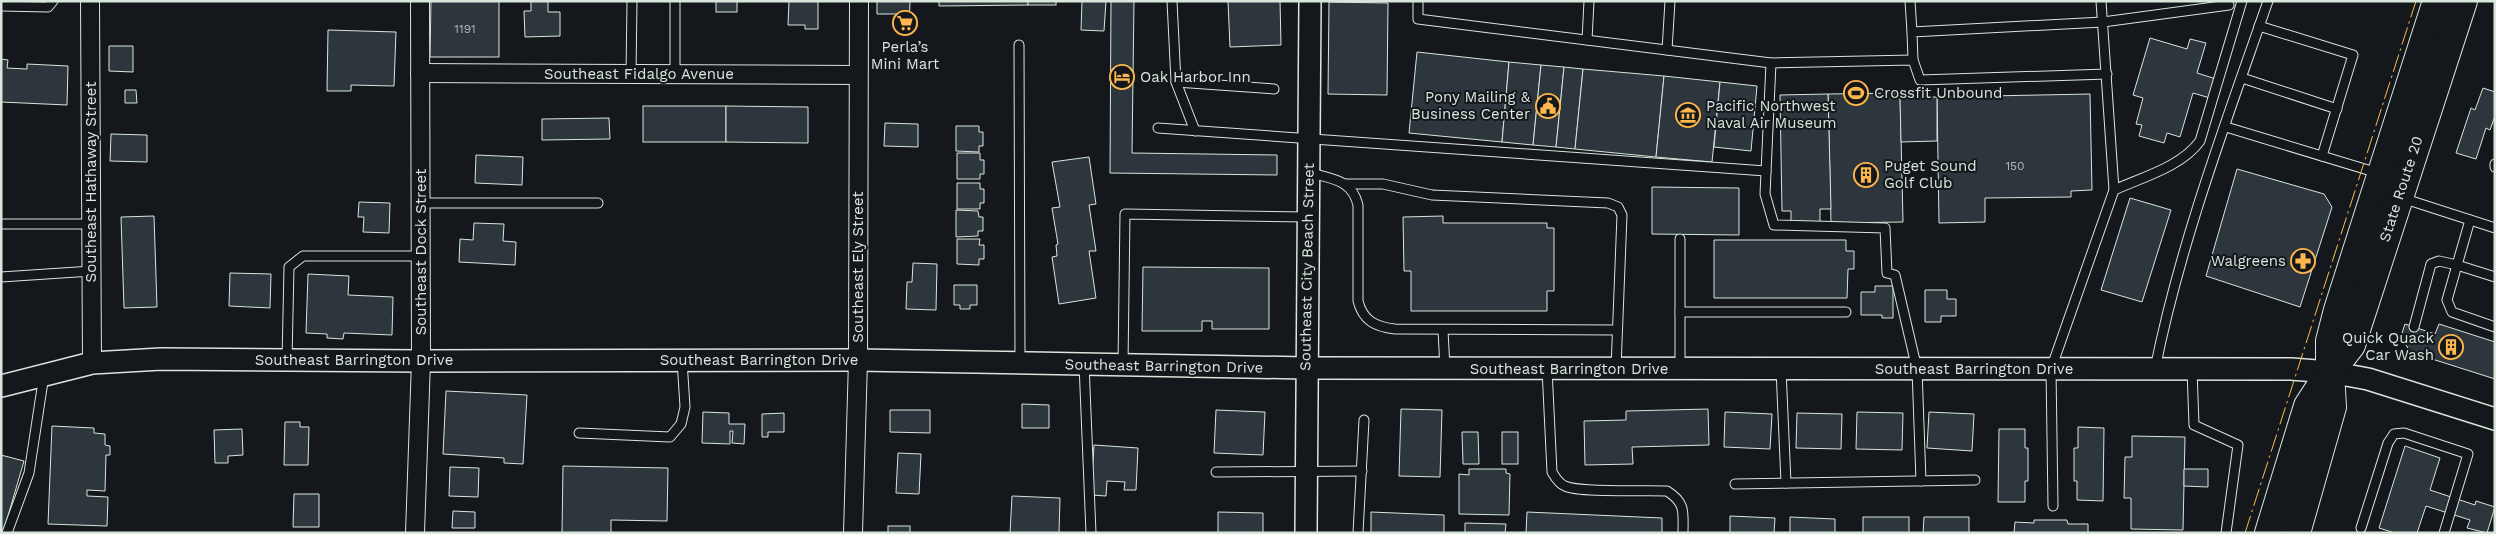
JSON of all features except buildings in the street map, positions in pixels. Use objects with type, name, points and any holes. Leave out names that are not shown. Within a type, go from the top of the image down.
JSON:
[{"type":"main road","name":"State Route 20","points":[[2269,533],[2308,406],[2350,344],[2463,1]]},
{"type":"main road","name":"State Route 20","points":[[2296,533],[2332,407],[2330,341],[2431,9]]},
{"type":"street","name":"Southeast Hathaway Street","points":[[90,1],[92,363]]},
{"type":"street","name":"Southeast Dock Street","points":[[415,533],[421,361],[420,1]]},
{"type":"street","name":"Southeast Ely Street","points":[[853,533],[858,360],[859,1]]},
{"type":"street","name":"Southeast City Beach Street","points":[[1306,533],[1310,1]]},
{"type":"street","name":"Southeast Fidalgo Avenue","points":[[420,74],[858,75]]},
{"type":"street","name":"Southeast Barrington Drive","points":[[1,386],[92,363],[162,359],[421,361],[858,360],[1445,369],[2291,370],[2330,372],[2380,382],[2495,419]]},
{"type":"lane","points":[[1,6],[48,7],[54,1]]},
{"type":"lane","points":[[631,74],[632,1]]},
{"type":"lane","points":[[675,1],[675,74]]},
{"type":"lane","points":[[1172,1],[1176,82],[1195,131]]},
{"type":"lane","points":[[1418,1],[1418,18],[1771,63],[1913,60]]},
{"type":"lane","points":[[1587,40],[1589,1]]},
{"type":"lane","points":[[1667,50],[1670,1]]},
{"type":"lane","points":[[1910,1],[1913,60],[1920,80],[2107,74]]},
{"type":"lane","points":[[2053,506],[2051,369],[2114,190],[2101,1]]},
{"type":"lane","points":[[2114,190],[2180,160],[2192,151],[2200,140],[2242,1]]},
{"type":"lane","points":[[2155,369],[2169,304],[2268,1]]},
{"type":"lane","points":[[1912,32],[2103,22],[2229,5]]},
{"type":"lane","points":[[2259,26],[2354,56],[2322,156]]},
{"type":"lane","points":[[1020,45],[1020,363]]},
{"type":"lane","points":[[1771,63],[1765,194],[1774,225],[1885,228],[1887,273],[1895,275],[1917,369],[1921,481]]},
{"type":"lane","points":[[2242,78],[2337,108]]},
{"type":"lane","points":[[1176,82],[1274,89]]},
{"type":"lane","points":[[2226,127],[2381,174]]},
{"type":"lane","points":[[1158,128],[1766,171]]},
{"type":"lane","points":[[1308,172],[1346,184],[1383,184],[1432,195],[1608,204],[1618,207],[1622,215],[1616,369]]},
{"type":"lane","points":[[1346,184],[1354,191],[1358,205],[1358,301],[1364,315],[1376,326],[1382,328],[1444,330],[1617,330]]},
{"type":"lane","points":[[2399,197],[2495,228]]},
{"type":"lane","points":[[420,203],[598,203]]},
{"type":"lane","points":[[1124,365],[1125,214],[1307,217]]},
{"type":"lane","points":[[2470,220],[2448,293],[2448,306],[2457,315],[2495,327]]},
{"type":"lane","points":[[1,224],[92,224]]},
{"type":"lane","points":[[1680,239],[1680,369]]},
{"type":"lane","points":[[287,360],[289,267],[296,261],[303,256],[421,256]]},
{"type":"lane","points":[[2414,327],[2431,264],[2439,261],[2495,277]]},
{"type":"lane","points":[[1,278],[92,272]]},
{"type":"lane","points":[[1680,312],[1846,312]]},
{"type":"lane","points":[[1444,330],[1445,369]]},
{"type":"lane","points":[[580,433],[670,437],[681,424],[685,407],[682,360]]},
{"type":"lane","points":[[1084,364],[1091,533]]},
{"type":"lane","points":[[1547,369],[1552,472],[1558,480],[1565,486],[1580,489],[1667,491],[1677,498],[1683,507],[1683,533]]},
{"type":"lane","points":[[1781,369],[1786,483]]},
{"type":"lane","points":[[2192,369],[2194,425],[2238,444],[2226,533]]},
{"type":"lane","points":[[7,533],[29,473],[44,375]]},
{"type":"lane","points":[[1358,533],[1364,420]]},
{"type":"lane","points":[[2361,528],[2388,443],[2394,434],[2404,432],[2468,454],[2444,533]]},
{"type":"lane","points":[[1216,472],[1362,470]]},
{"type":"lane","points":[[1735,484],[1974,480]]},
{"type":"power","points":[[2245,533],[2416,1]]},
{"type":"place","name":"Perla’s Mini Mart","points":[[905,23]]},
{"type":"place","name":"Oak Harbor Inn","points":[[1122,77]]},
{"type":"place","name":"Crossfit Unbound","points":[[1856,93]]},
{"type":"place","name":"Pony Mailing & Business Center","points":[[1548,106]]},
{"type":"place","name":"Pacific Northwest Naval Air Museum","points":[[1688,115]]},
{"type":"place","name":"Puget Sound Golf Club","points":[[1866,175]]},
{"type":"place","name":"Walgreens","points":[[2303,261]]},
{"type":"place","name":"Quick Quack Car Wash","points":[[2451,347]]}]
